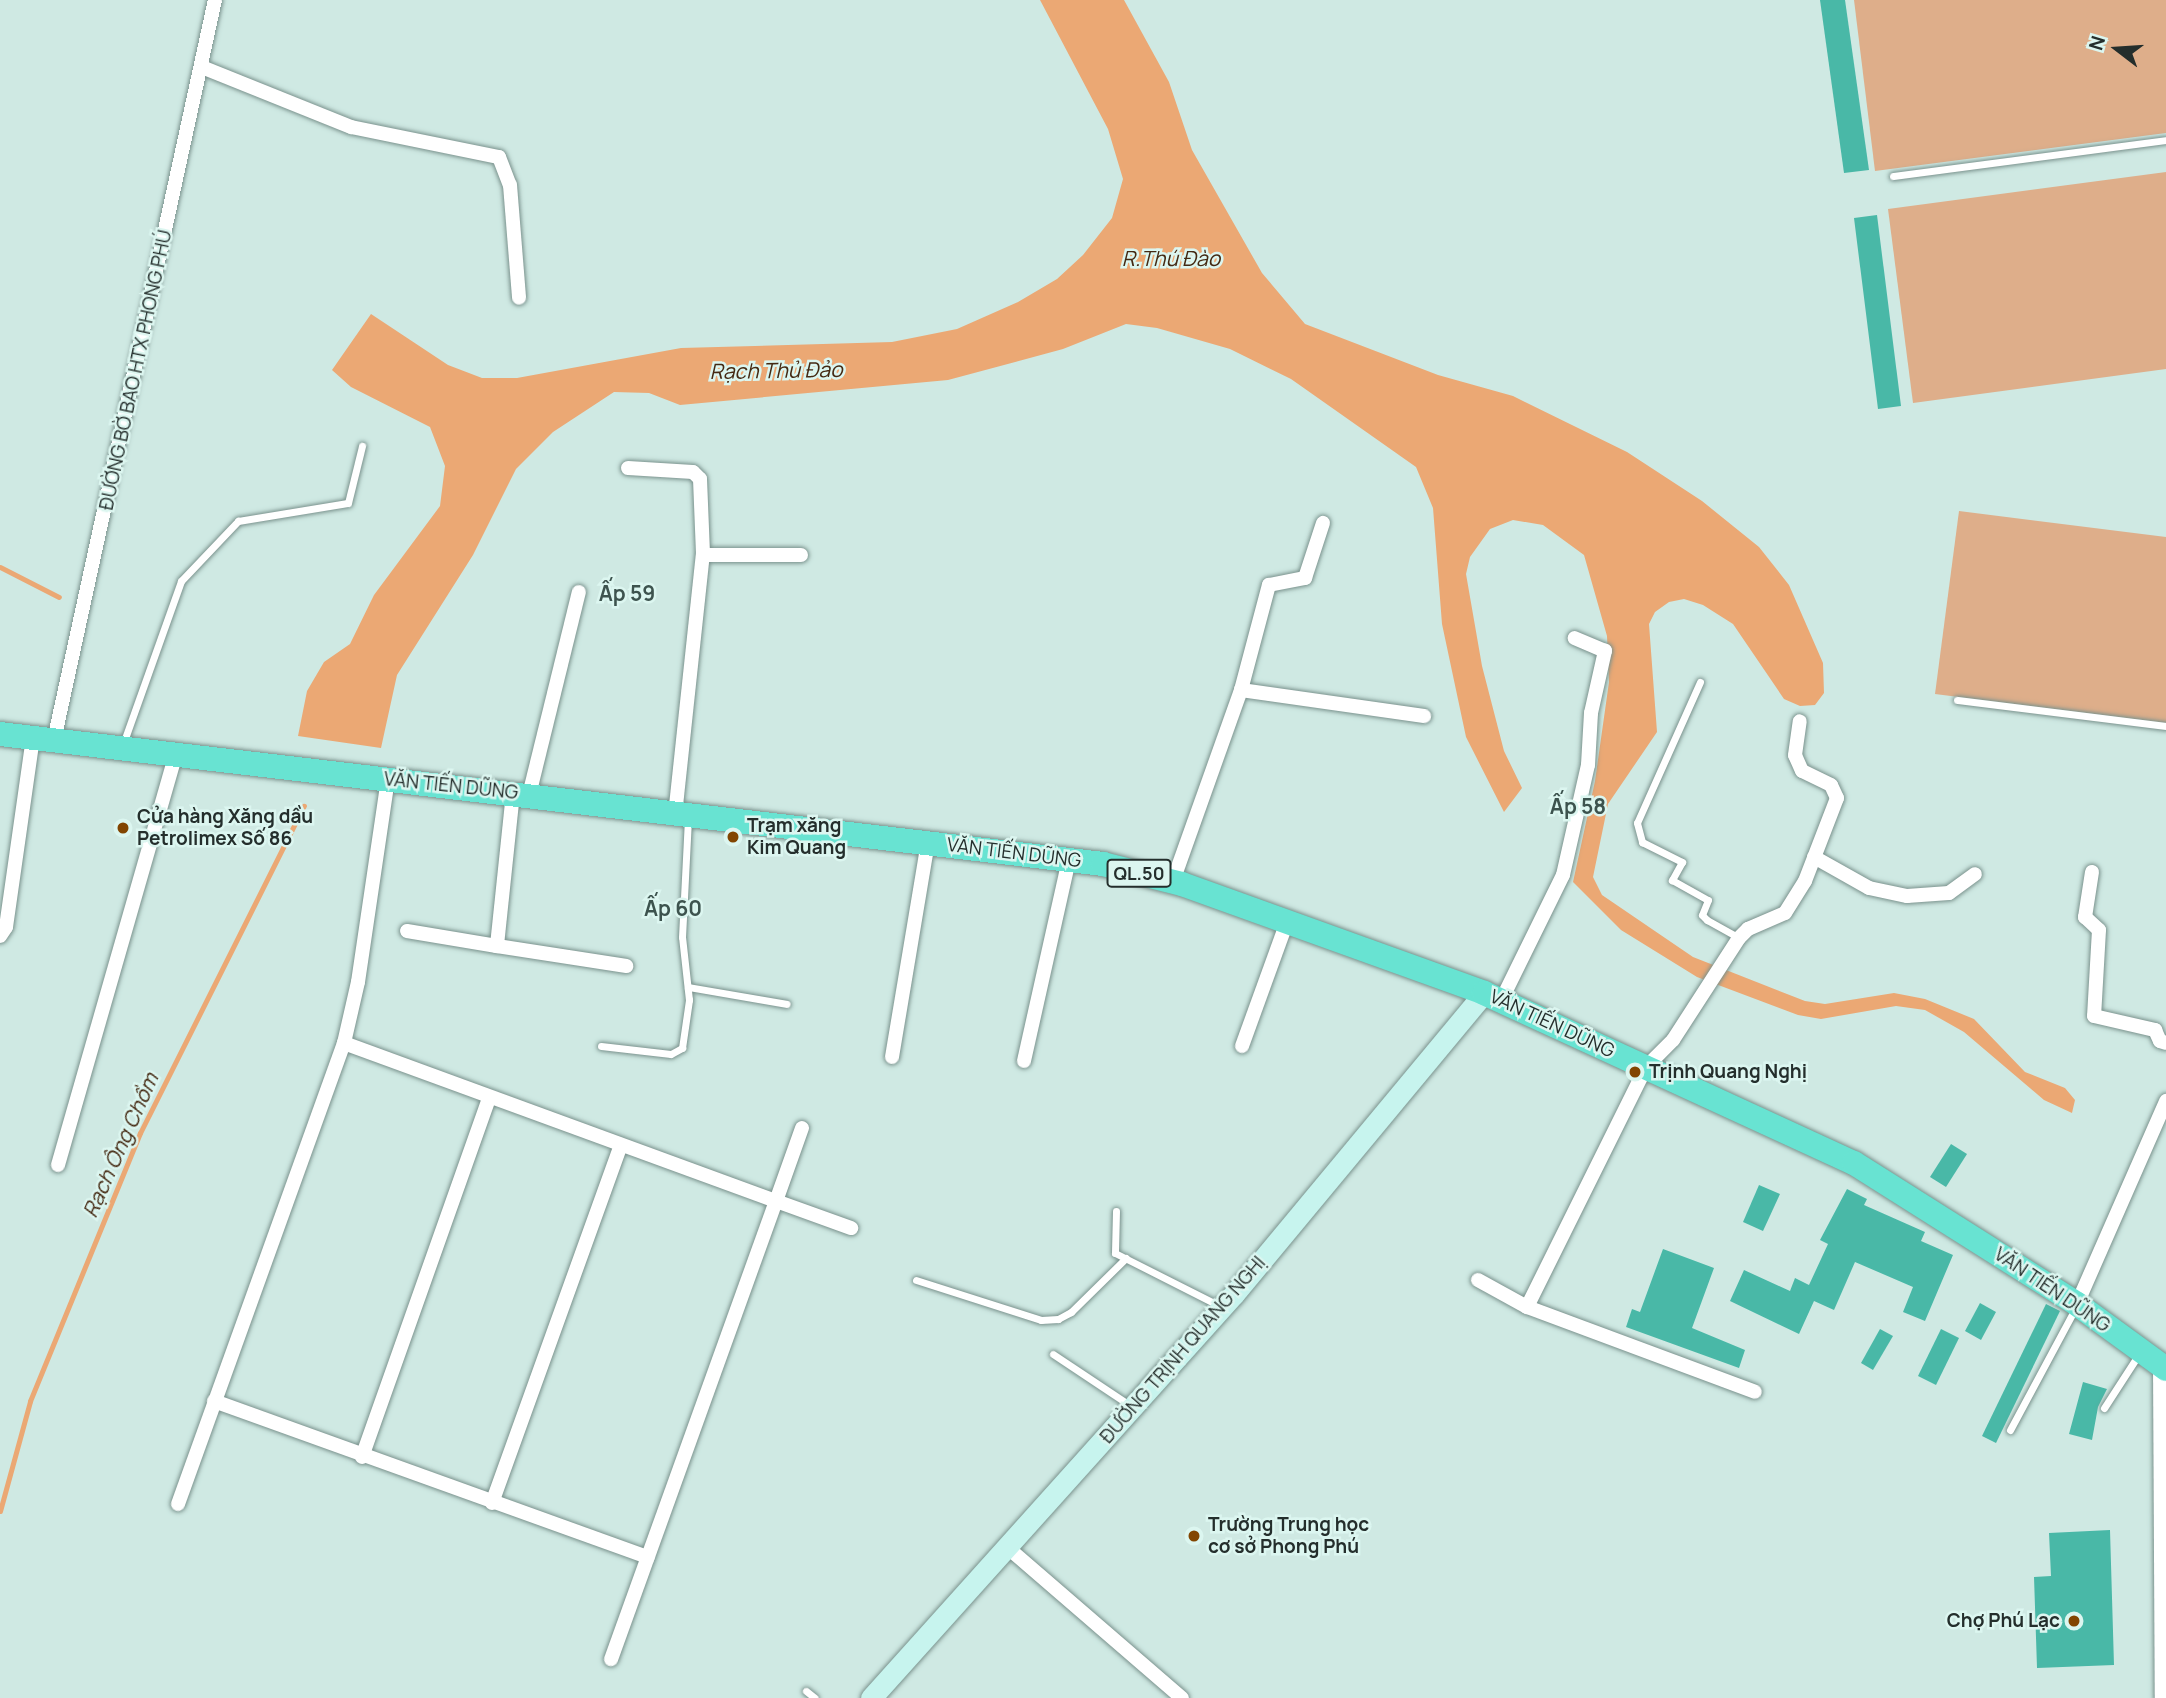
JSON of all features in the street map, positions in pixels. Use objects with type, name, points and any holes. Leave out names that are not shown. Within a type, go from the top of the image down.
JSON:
[{"type":"highway","name":"VĂN TIẾN DŨNG","points":[[0,734],[1069,860],[1173,881],[1492,997],[1854,1163],[2077,1304],[2156,1362]]},
{"type":"main road","name":"ĐƯỜNG TRỊNH QUANG NGHỊ","points":[[871,1698],[1222,1307],[1492,997]]},
{"type":"street","name":"ĐƯỜNG BỜ BAO HTX PHONG PHÚ","points":[[0,936],[6,928],[43,739],[202,67],[215,0]]},
{"type":"street","points":[[202,67],[351,127],[492,153],[504,162],[510,185],[519,298]]},
{"type":"street","points":[[628,468],[693,472],[700,479],[703,555],[682,816]]},
{"type":"street","points":[[1173,881],[1241,690],[1269,585],[1305,578],[1323,523]]},
{"type":"street","points":[[703,555],[801,555]]},
{"type":"street","points":[[497,946],[521,794],[579,592]]},
{"type":"street","points":[[1492,997],[1563,875],[1588,765],[1591,713],[1605,651],[1575,638]]},
{"type":"street","points":[[1241,690],[1424,716]]},
{"type":"street","points":[[1527,1307],[1646,1067],[1673,1040],[1748,929],[1785,913],[1814,857],[1837,798],[1831,785],[1802,771],[1795,755],[1800,721]]},
{"type":"street","points":[[58,1165],[175,756]]},
{"type":"street","points":[[178,1504],[344,1044],[358,982],[388,779]]},
{"type":"street","points":[[892,1058],[928,843]]},
{"type":"street","points":[[1814,857],[1869,888],[1908,896],[1949,893],[1975,874]]},
{"type":"street","points":[[1024,1061],[1069,860]]},
{"type":"street","points":[[2092,872],[2085,917],[2099,930],[2095,1016],[2155,1030],[2160,1041],[2166,1043]]},
{"type":"street","points":[[1242,1046],[1287,922]]},
{"type":"street","points":[[407,931],[626,966]]},
{"type":"street","points":[[344,1044],[620,1147],[851,1228]]},
{"type":"street","points":[[362,1457],[489,1098]]},
{"type":"street","points":[[2077,1304],[2166,1101]]},
{"type":"street","points":[[611,1659],[802,1128]]},
{"type":"street","points":[[492,1503],[620,1147]]},
{"type":"street","points":[[1478,1280],[1527,1307],[1755,1392]]},
{"type":"street","points":[[2156,1362],[2162,1698]]},
{"type":"street","points":[[214,1401],[362,1457],[648,1557]]},
{"type":"street","points":[[1007,1547],[1182,1698]]},
{"type":"lane","points":[[1893,176],[2166,140]]},
{"type":"lane","points":[[121,748],[181,580],[238,521],[348,503],[362,446]]},
{"type":"lane","points":[[1700,682],[1637,823],[1642,842],[1682,862],[1672,880],[1708,900],[1702,915],[1740,938]]},
{"type":"lane","points":[[1957,700],[2166,726]]},
{"type":"lane","points":[[601,1046],[677,1054],[684,1042],[688,987],[682,937],[682,816]]},
{"type":"lane","points":[[688,987],[787,1004]]},
{"type":"lane","points":[[1116,1211],[1115,1253],[1222,1307]]},
{"type":"lane","points":[[916,1280],[1041,1320],[1058,1319],[1071,1312],[1126,1258]]},
{"type":"lane","points":[[2010,1430],[2077,1304]]},
{"type":"lane","points":[[1053,1354],[1132,1407]]},
{"type":"lane","points":[[2104,1408],[2156,1362]]},
{"type":"lane","points":[[806,1691],[815,1698]]},
{"type":"shaded area","points":[[1854,0],[2166,0],[2166,133],[1875,171]]},
{"type":"shaded area","points":[[2166,172],[2166,369],[1913,403],[1888,209]]},
{"type":"shaded area","points":[[1959,511],[2166,537],[2166,723],[1935,694]]},
{"type":"water","name":"R.Thú Đào","points":[[1040,0],[1124,0],[1169,82],[1192,150],[1262,273],[1305,324],[1438,375],[1513,396],[1627,452],[1702,501],[1759,547],[1789,585],[1823,663],[1824,693],[1815,705],[1800,706],[1784,699],[1733,624],[1703,605],[1684,599],[1669,602],[1655,612],[1649,624],[1657,732],[1608,804],[1593,877],[1602,895],[1693,957],[1805,1001],[1825,1004],[1894,993],[1925,999],[1974,1019],[2025,1072],[2065,1088],[2075,1100],[2072,1113],[2044,1100],[1964,1032],[1925,1010],[1896,1006],[1821,1019],[1798,1015],[1697,977],[1621,930],[1573,882],[1595,781],[1609,682],[1607,636],[1584,555],[1543,525],[1513,520],[1490,529],[1470,557],[1466,574],[1482,666],[1504,751],[1522,788],[1504,812],[1466,737],[1442,624],[1433,508],[1416,467],[1291,379],[1230,349],[1157,328],[1126,324],[1063,349],[948,380],[680,405],[649,393],[614,392],[553,432],[516,469],[473,555],[397,675],[381,748],[298,736],[307,691],[324,662],[350,644],[374,595],[440,506],[445,466],[430,427],[351,387],[332,370],[371,314],[448,365],[482,378],[517,378],[681,348],[892,342],[957,329],[1018,302],[1057,279],[1083,255],[1112,218],[1123,179],[1108,129]]},
{"type":"building","points":[[1820,0],[1845,0],[1869,170],[1844,173]]},
{"type":"building","points":[[1877,215],[1901,406],[1878,409],[1854,218]]},
{"type":"building","points":[[1951,1144],[1967,1154],[1946,1187],[1930,1177]]},
{"type":"building","points":[[1759,1185],[1780,1194],[1763,1231],[1743,1222]]},
{"type":"building","points":[[1847,1189],[1867,1199],[1864,1205],[1925,1232],[1921,1241],[1953,1255],[1925,1321],[1903,1312],[1913,1287],[1855,1262],[1834,1310],[1814,1301],[1799,1334],[1730,1301],[1744,1270],[1790,1291],[1795,1278],[1809,1285],[1828,1244],[1820,1240]]},
{"type":"building","points":[[1663,1249],[1714,1268],[1692,1328],[1745,1350],[1739,1368],[1626,1327],[1632,1309],[1640,1312]]},
{"type":"building","points":[[1980,1303],[1996,1312],[1981,1340],[1965,1331]]},
{"type":"building","points":[[2046,1304],[2060,1311],[1996,1443],[1982,1436]]},
{"type":"building","points":[[1880,1329],[1893,1336],[1873,1370],[1861,1363]]},
{"type":"building","points":[[1941,1329],[1959,1338],[1936,1385],[1918,1376]]},
{"type":"building","points":[[2083,1382],[2107,1389],[2098,1407],[2092,1440],[2069,1434]]},
{"type":"building","name":"Chợ Phú Lạc","points":[[2110,1530],[2114,1665],[2037,1668],[2034,1577],[2051,1576],[2049,1533]]},
{"type":"waterway","points":[[0,567],[59,597]]},
{"type":"waterway","name":"Rạch Ông Chồm","points":[[0,1511],[30,1401],[140,1133],[304,806]]},
{"type":"place","name":"Cửa hàng Xăng dầu Petrolimex Số 86","points":[[123,828]]},
{"type":"place","name":"Trạm xăng Kim Quang","points":[[733,837]]},
{"type":"place","name":"Trịnh Quang Nghị","points":[[1635,1072]]},
{"type":"place","name":"Trường Trung học cơ sở Phong Phú","points":[[1194,1536]]},
{"type":"place","name":"Chợ Phú Lạc","points":[[2074,1621]]},
{"type":"district","name":"Ấp 59","points":[[627,593]]},
{"type":"district","name":"Ấp 58","points":[[1578,806]]},
{"type":"district","name":"Ấp 60","points":[[673,908]]},
{"type":"water label","name":"Rạch Thủ Đảo","points":[[776,370]]}]
